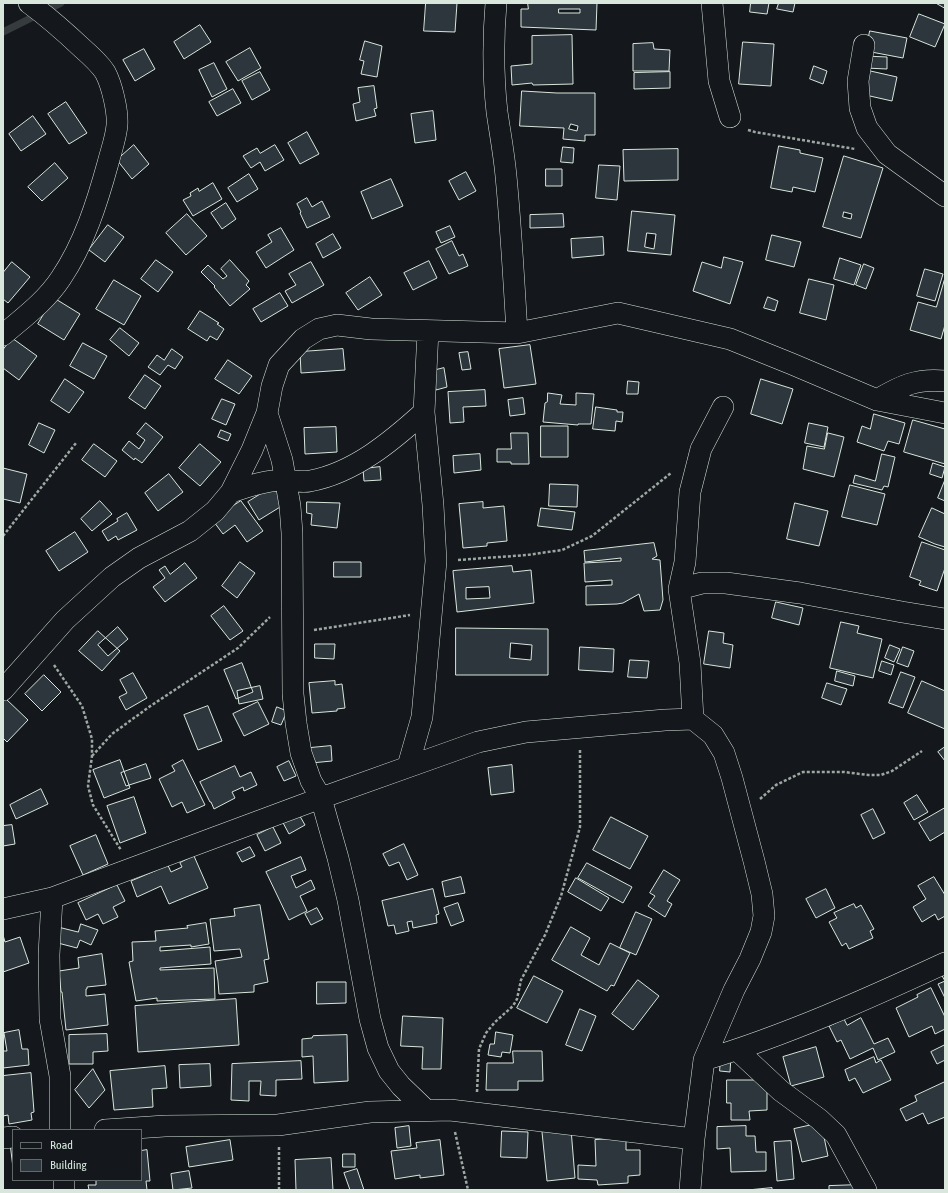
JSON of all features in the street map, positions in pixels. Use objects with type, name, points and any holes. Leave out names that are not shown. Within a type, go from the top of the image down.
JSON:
[{"type":"street","points":[[3,335],[48,295],[71,263],[90,222],[100,192],[115,138],[117,124],[115,107],[109,83],[104,72],[96,61],[69,35],[29,3]]},
{"type":"street","points":[[496,3],[494,21],[494,64],[497,111],[506,174],[517,334]]},
{"type":"street","points":[[712,3],[719,81],[730,117]]},
{"type":"street","points":[[864,44],[858,81],[860,108],[867,128],[887,154],[945,196]]},
{"type":"street","points":[[3,690],[65,620],[112,577],[139,558],[190,531],[215,511],[231,492],[252,450],[267,413],[272,386],[279,365],[299,343],[315,332],[337,325],[371,330],[517,334],[618,313],[730,339],[877,400],[945,412]]},
{"type":"street","points":[[408,766],[422,717],[430,612],[436,561],[433,505],[424,412],[428,331]]},
{"type":"street","points":[[877,400],[895,389],[912,382],[934,380],[945,381]]},
{"type":"street","points":[[693,719],[690,662],[679,589],[685,562],[690,492],[701,449],[723,407]]},
{"type":"street","points":[[231,492],[265,482],[286,480],[310,482],[349,468],[366,458],[402,431],[424,412]]},
{"type":"street","points":[[267,413],[271,428],[278,443],[286,480],[292,533],[293,694],[296,723],[304,760],[311,780],[321,798],[338,858],[348,900],[370,1019],[378,1048],[389,1071],[401,1086],[426,1110]]},
{"type":"street","points":[[679,589],[702,583],[726,583],[800,593],[945,619]]},
{"type":"street","points":[[3,909],[52,898],[132,867],[408,766],[478,742],[526,732],[693,719],[713,735],[724,753],[732,778],[760,887],[764,916],[761,932],[750,959],[731,997],[704,1060],[694,1139],[690,1190]]},
{"type":"street","points":[[52,898],[49,955],[50,1019],[60,1076],[60,1129]]},
{"type":"street","points":[[704,1060],[737,1050],[820,1018],[945,963]]},
{"type":"street","points":[[737,1050],[781,1091],[819,1119],[836,1135],[866,1190]]},
{"type":"street","points":[[119,1129],[165,1126],[278,1124],[370,1112],[450,1110],[694,1139]]},
{"type":"path","points":[[730,117],[740,127],[755,132],[887,154]]},
{"type":"path","points":[[3,536],[76,443]]},
{"type":"path","points":[[436,561],[527,555],[562,550],[592,536],[701,449]]},
{"type":"path","points":[[92,756],[112,734],[156,702],[238,648],[292,595]]},
{"type":"path","points":[[292,633],[430,612]]},
{"type":"path","points":[[41,647],[82,706],[92,739],[92,756],[88,786],[93,805],[132,867]]},
{"type":"path","points":[[476,1113],[478,1049],[486,1033],[495,1022],[513,1006],[517,999],[522,980],[545,935],[561,896],[580,827],[580,727]]},
{"type":"path","points":[[744,826],[749,810],[776,785],[791,777],[804,772],[844,772],[881,775],[892,771],[922,751]]},
{"type":"path","points":[[450,1110],[468,1190]]},
{"type":"path","points":[[278,1124],[279,1190]]},
{"type":"building","points":[[426,3],[457,3],[455,32],[424,31]]},
{"type":"building","points":[[528,3],[597,3],[596,30],[521,27],[521,9],[528,9]],"holes":[[[559,9],[580,9],[580,13],[559,13]]]},
{"type":"building","points":[[751,3],[769,3],[767,14],[750,12]]},
{"type":"building","points":[[779,3],[795,3],[793,12],[777,9]]},
{"type":"building","points":[[936,3],[945,3],[945,8]]},
{"type":"building","points":[[919,14],[945,24],[935,47],[910,37]]},
{"type":"building","points":[[200,25],[211,42],[184,59],[174,42]]},
{"type":"building","points":[[870,31],[907,38],[903,58],[866,51]]},
{"type":"building","points":[[572,35],[573,84],[533,85],[532,83],[512,85],[511,66],[532,64],[532,36]]},
{"type":"building","points":[[365,41],[382,46],[377,77],[361,74],[364,61],[360,60]]},
{"type":"building","points":[[743,42],[774,44],[771,86],[739,84]]},
{"type":"building","points":[[653,43],[654,49],[670,50],[669,71],[633,71],[633,44]]},
{"type":"building","points":[[250,48],[261,68],[238,81],[226,62]]},
{"type":"building","points":[[144,49],[155,69],[135,81],[123,60]]},
{"type":"building","points":[[865,56],[887,57],[887,69],[865,68]]},
{"type":"building","points":[[214,63],[227,89],[212,97],[199,70]]},
{"type":"building","points":[[814,66],[827,71],[823,84],[810,79]]},
{"type":"building","points":[[866,70],[897,77],[892,101],[861,94]]},
{"type":"building","points":[[260,72],[270,90],[252,100],[242,81]]},
{"type":"building","points":[[670,72],[670,88],[634,89],[634,73]]},
{"type":"building","points":[[374,86],[377,108],[374,109],[376,116],[356,121],[353,104],[360,102],[358,88]]},
{"type":"building","points":[[233,89],[241,103],[217,116],[209,102]]},
{"type":"building","points":[[522,91],[595,93],[595,135],[585,135],[585,141],[563,139],[564,128],[520,126]],"holes":[[[571,124],[578,126],[577,131],[569,129]]]},
{"type":"building","points":[[66,102],[87,133],[69,144],[48,114]]},
{"type":"building","points":[[433,111],[436,140],[415,143],[411,114]]},
{"type":"building","points":[[33,116],[46,134],[21,151],[9,134]]},
{"type":"building","points":[[307,132],[319,154],[300,164],[288,143]]},
{"type":"building","points":[[134,145],[149,164],[132,179],[117,160]]},
{"type":"building","points":[[275,145],[284,160],[265,171],[260,162],[251,168],[243,156],[257,148],[260,153]]},
{"type":"building","points":[[779,146],[800,150],[800,153],[823,158],[815,192],[793,187],[792,192],[771,188]]},
{"type":"building","points":[[563,147],[574,148],[573,163],[561,162]]},
{"type":"building","points":[[678,149],[678,180],[624,181],[623,150]]},
{"type":"building","points":[[844,156],[883,168],[861,238],[823,227]],"holes":[[[844,212],[852,214],[851,219],[843,217]]]},
{"type":"building","points":[[55,163],[68,178],[42,201],[28,187]]},
{"type":"building","points":[[599,165],[620,166],[617,200],[596,198]]},
{"type":"building","points":[[546,169],[562,169],[562,186],[546,186]]},
{"type":"building","points":[[466,172],[476,191],[459,200],[449,181]]},
{"type":"building","points":[[249,174],[258,189],[237,202],[228,188]]},
{"type":"building","points":[[391,179],[403,206],[372,219],[361,192]]},
{"type":"building","points":[[213,183],[222,199],[193,216],[183,200],[191,196],[190,193],[198,188],[199,191]]},
{"type":"building","points":[[307,198],[312,207],[322,201],[330,217],[307,228],[297,204]]},
{"type":"building","points":[[226,203],[236,219],[222,229],[211,213]]},
{"type":"building","points":[[632,211],[675,215],[671,255],[628,251]],"holes":[[[647,233],[656,234],[654,249],[645,247]]]},
{"type":"building","points":[[187,214],[207,236],[186,255],[166,233]]},
{"type":"building","points":[[563,214],[564,227],[530,228],[530,215]]},
{"type":"building","points":[[108,225],[124,237],[105,262],[89,250]]},
{"type":"building","points":[[450,226],[455,237],[441,243],[436,232]]},
{"type":"building","points":[[281,228],[294,250],[266,268],[256,252],[272,242],[268,235]]},
{"type":"building","points":[[333,234],[341,248],[323,258],[316,244]]},
{"type":"building","points":[[772,235],[801,242],[794,267],[766,260]]},
{"type":"building","points":[[603,237],[604,255],[572,258],[571,239]]},
{"type":"building","points":[[452,241],[459,256],[463,254],[468,266],[449,274],[436,249]]},
{"type":"building","points":[[724,257],[743,262],[730,304],[693,291],[702,262],[721,268]]},
{"type":"building","points":[[840,258],[861,265],[854,285],[834,279]]},
{"type":"building","points":[[156,260],[173,272],[158,292],[141,279]]},
{"type":"building","points":[[230,260],[249,281],[246,285],[250,289],[230,306],[214,287],[215,286],[201,272],[208,265],[223,279],[227,276],[221,269]]},
{"type":"building","points":[[429,261],[437,278],[413,290],[404,273]]},
{"type":"building","points":[[12,262],[30,277],[8,303],[3,299],[3,273]]},
{"type":"building","points":[[311,262],[324,285],[292,303],[285,291],[296,285],[289,274]]},
{"type":"building","points":[[864,264],[874,268],[866,289],[856,285]]},
{"type":"building","points":[[925,269],[943,274],[935,301],[917,296]]},
{"type":"building","points":[[370,277],[382,295],[358,310],[346,293]]},
{"type":"building","points":[[945,278],[945,325],[941,339],[910,330],[918,302],[936,307]]},
{"type":"building","points":[[809,279],[834,285],[826,320],[800,313]]},
{"type":"building","points":[[114,280],[141,296],[124,325],[96,309]]},
{"type":"building","points":[[280,293],[288,306],[261,322],[253,309]]},
{"type":"building","points":[[768,297],[778,301],[775,311],[764,308]]},
{"type":"building","points":[[54,298],[80,314],[64,340],[38,324]]},
{"type":"building","points":[[200,311],[219,323],[217,324],[224,329],[217,340],[210,336],[207,341],[188,329]]},
{"type":"building","points":[[120,328],[139,343],[129,356],[110,340]]},
{"type":"building","points":[[12,338],[37,356],[19,380],[3,368],[3,350]]},
{"type":"building","points":[[83,343],[107,356],[94,379],[70,366]]},
{"type":"building","points":[[530,345],[536,384],[504,388],[499,349]]},
{"type":"building","points":[[172,349],[183,357],[175,369],[168,365],[160,375],[148,367],[157,355],[164,360]]},
{"type":"building","points":[[343,349],[345,370],[301,373],[300,352]]},
{"type":"building","points":[[468,352],[471,369],[462,370],[459,353]]},
{"type":"building","points":[[228,360],[252,376],[239,394],[215,379]]},
{"type":"building","points":[[444,368],[447,387],[436,390],[432,371]]},
{"type":"building","points":[[145,375],[161,386],[145,409],[129,398]]},
{"type":"building","points":[[65,379],[84,392],[69,413],[51,401]]},
{"type":"building","points":[[761,379],[793,389],[782,424],[751,414]]},
{"type":"building","points":[[628,381],[639,382],[638,394],[627,394]]},
{"type":"building","points":[[485,390],[486,406],[463,407],[464,422],[450,423],[448,392]]},
{"type":"building","points":[[548,393],[562,395],[560,404],[576,405],[576,393],[594,394],[591,424],[578,425],[543,422],[545,403],[547,402]]},
{"type":"building","points":[[523,398],[525,414],[510,416],[508,400]]},
{"type":"building","points":[[222,399],[235,404],[226,425],[212,419]]},
{"type":"building","points":[[596,407],[623,412],[622,422],[616,421],[615,431],[593,429]]},
{"type":"building","points":[[874,414],[905,423],[899,444],[888,441],[884,451],[857,442],[862,426],[870,429]]},
{"type":"building","points":[[913,420],[945,429],[945,464],[904,452]]},
{"type":"building","points":[[39,423],[55,430],[44,453],[29,445]]},
{"type":"building","points":[[146,423],[163,437],[142,463],[135,458],[134,460],[122,450],[129,441],[139,449],[145,440],[137,434]]},
{"type":"building","points":[[809,423],[828,427],[824,447],[805,443]]},
{"type":"building","points":[[541,426],[568,426],[568,457],[541,457]]},
{"type":"building","points":[[336,427],[337,452],[305,454],[304,428]]},
{"type":"building","points":[[221,430],[231,434],[228,441],[218,437]]},
{"type":"building","points":[[511,433],[528,433],[529,464],[497,462],[497,449],[511,449]]},
{"type":"building","points":[[828,433],[844,437],[834,477],[803,469],[807,446],[824,449]]},
{"type":"building","points":[[94,444],[117,461],[105,477],[82,460]]},
{"type":"building","points":[[200,444],[221,462],[200,486],[179,468]]},
{"type":"building","points":[[480,454],[481,470],[454,473],[453,456]]},
{"type":"building","points":[[882,454],[895,457],[888,487],[884,486],[882,490],[853,483],[855,475],[875,481]]},
{"type":"building","points":[[933,463],[945,467],[942,478],[930,474]]},
{"type":"building","points":[[380,467],[381,480],[364,481],[363,469]]},
{"type":"building","points":[[3,468],[27,474],[20,503],[3,499]]},
{"type":"building","points":[[169,474],[183,492],[158,511],[145,493]]},
{"type":"building","points":[[945,480],[945,501],[938,498]]},
{"type":"building","points":[[550,484],[578,485],[577,507],[549,506]]},
{"type":"building","points":[[850,485],[885,494],[877,525],[842,517]]},
{"type":"building","points":[[274,486],[285,504],[259,520],[248,502]]},
{"type":"building","points":[[100,501],[112,514],[92,531],[81,519]]},
{"type":"building","points":[[241,501],[263,531],[247,542],[235,525],[223,534],[214,522],[225,511]]},
{"type":"building","points":[[307,502],[340,503],[337,528],[311,525],[312,514],[307,513]]},
{"type":"building","points":[[483,502],[483,508],[504,506],[507,541],[487,543],[487,546],[463,548],[459,504]]},
{"type":"building","points":[[795,503],[828,511],[819,546],[787,539]]},
{"type":"building","points":[[541,508],[575,512],[572,530],[538,526]]},
{"type":"building","points":[[932,508],[945,514],[945,547],[919,537]]},
{"type":"building","points":[[127,513],[137,530],[118,540],[116,536],[108,541],[102,531],[118,521],[117,519]]},
{"type":"building","points":[[75,532],[88,552],[59,571],[46,551]]},
{"type":"building","points":[[922,542],[945,550],[945,568],[937,591],[919,585],[921,581],[910,577]]},
{"type":"building","points":[[654,543],[657,556],[652,559],[660,560],[663,600],[660,610],[644,611],[639,594],[623,603],[586,605],[586,586],[612,585],[612,580],[585,582],[584,563],[621,561],[621,558],[585,562],[584,551]]},
{"type":"building","points":[[240,562],[255,573],[237,598],[222,586]]},
{"type":"building","points":[[334,562],[361,562],[361,577],[334,577]]},
{"type":"building","points":[[185,563],[197,578],[165,602],[153,587],[165,578],[159,570],[165,566],[170,574]]},
{"type":"building","points":[[512,566],[513,572],[531,570],[534,603],[457,612],[453,571]]},
{"type":"building","points":[[489,587],[490,598],[466,599],[466,588]]},
{"type":"building","points":[[776,602],[803,608],[799,625],[772,618]]},
{"type":"building","points":[[224,606],[243,631],[230,640],[211,616]]},
{"type":"building","points":[[841,622],[859,626],[857,633],[882,639],[873,678],[830,668]]},
{"type":"building","points":[[118,627],[128,639],[108,656],[98,645]]},
{"type":"building","points":[[456,628],[548,629],[548,675],[456,675]],"holes":[[[511,643],[532,645],[531,660],[510,658]]]},
{"type":"building","points":[[98,631],[120,651],[102,671],[79,651]]},
{"type":"building","points":[[709,631],[724,633],[723,643],[733,645],[730,668],[704,664]]},
{"type":"building","points":[[315,644],[335,644],[334,659],[315,658]]},
{"type":"building","points":[[890,645],[900,649],[894,662],[885,658]]},
{"type":"building","points":[[580,647],[614,649],[613,672],[579,670]]},
{"type":"building","points":[[903,647],[914,651],[908,667],[897,663]]},
{"type":"building","points":[[630,660],[649,661],[647,678],[628,677]]},
{"type":"building","points":[[882,661],[894,665],[891,675],[879,671]]},
{"type":"building","points":[[242,663],[253,692],[236,699],[224,670]]},
{"type":"building","points":[[837,671],[855,676],[853,686],[835,681]]},
{"type":"building","points":[[901,672],[915,677],[903,708],[889,703]]},
{"type":"building","points":[[133,673],[147,698],[126,710],[119,697],[127,693],[120,680]]},
{"type":"building","points":[[44,675],[61,692],[42,711],[25,694]]},
{"type":"building","points":[[335,681],[335,685],[342,684],[345,708],[337,709],[337,711],[312,713],[309,683]]},
{"type":"building","points":[[922,681],[945,691],[945,729],[908,713]]},
{"type":"building","points":[[827,683],[847,689],[841,705],[822,698]]},
{"type":"building","points":[[260,686],[263,699],[239,704],[237,691]]},
{"type":"building","points":[[6,699],[28,720],[7,742],[3,738],[3,702]]},
{"type":"building","points":[[258,702],[269,724],[244,736],[233,714]]},
{"type":"building","points":[[208,706],[222,741],[198,750],[184,715]]},
{"type":"building","points":[[277,707],[287,711],[281,725],[272,722]]},
{"type":"building","points":[[331,746],[332,761],[311,763],[310,748]]},
{"type":"building","points":[[945,747],[945,761],[938,752]]},
{"type":"building","points":[[120,760],[130,788],[104,798],[93,770]]},
{"type":"building","points":[[183,760],[205,805],[187,813],[182,802],[172,807],[159,779],[175,771],[172,766]]},
{"type":"building","points":[[289,761],[296,776],[284,781],[277,767]]},
{"type":"building","points":[[146,764],[151,778],[126,786],[121,773]]},
{"type":"building","points":[[512,765],[514,792],[491,795],[488,768]]},
{"type":"building","points":[[235,766],[240,777],[251,772],[257,785],[244,791],[243,787],[232,792],[235,798],[214,809],[200,782]]},
{"type":"building","points":[[41,789],[48,804],[16,819],[10,805]]},
{"type":"building","points":[[917,795],[928,812],[914,820],[904,803]]},
{"type":"building","points":[[134,797],[146,833],[120,843],[107,806]]},
{"type":"building","points":[[945,808],[945,832],[930,841],[919,823]]},
{"type":"building","points":[[873,809],[885,833],[873,839],[861,815]]},
{"type":"building","points":[[297,811],[305,825],[289,834],[281,819]]},
{"type":"building","points":[[611,817],[648,836],[630,869],[593,850]]},
{"type":"building","points":[[12,825],[15,844],[3,846],[3,826]]},
{"type":"building","points":[[273,827],[281,843],[265,851],[257,835]]},
{"type":"building","points":[[96,835],[108,864],[83,875],[70,846]]},
{"type":"building","points":[[404,844],[418,875],[407,880],[399,862],[389,866],[383,854]]},
{"type":"building","points":[[250,847],[255,856],[242,862],[237,853]]},
{"type":"building","points":[[194,856],[208,888],[169,904],[161,886],[137,897],[131,881],[157,870],[166,861],[171,872],[182,867],[180,863]]},
{"type":"building","points":[[301,857],[306,870],[291,876],[296,888],[311,880],[315,889],[300,896],[307,911],[289,920],[266,872]]},
{"type":"building","points":[[587,863],[632,887],[623,903],[578,878]]},
{"type":"building","points":[[664,870],[680,880],[667,901],[672,904],[665,917],[648,906],[655,896],[650,893]]},
{"type":"building","points":[[461,877],[465,893],[445,897],[442,882]]},
{"type":"building","points":[[934,877],[945,895],[945,916],[938,920],[935,914],[922,922],[913,907],[926,899],[918,886]]},
{"type":"building","points":[[576,878],[609,898],[601,911],[568,892]]},
{"type":"building","points":[[117,885],[125,901],[113,907],[118,917],[103,924],[98,914],[86,920],[78,903]]},
{"type":"building","points":[[433,889],[439,914],[436,915],[437,923],[413,928],[412,921],[407,922],[409,931],[396,934],[394,925],[388,926],[382,901]]},
{"type":"building","points":[[826,889],[835,908],[816,918],[806,899]]},
{"type":"building","points":[[458,903],[464,921],[451,926],[444,908]]},
{"type":"building","points":[[854,904],[856,908],[861,905],[874,929],[870,931],[873,938],[849,949],[846,943],[842,946],[829,922],[837,918],[834,913]]},
{"type":"building","points":[[260,905],[269,959],[264,960],[268,982],[254,985],[254,992],[219,994],[215,961],[242,957],[240,949],[214,951],[210,919],[235,916],[234,909]]},
{"type":"building","points":[[317,908],[323,919],[311,925],[305,914]]},
{"type":"building","points":[[636,912],[652,919],[636,955],[620,948]]},
{"type":"building","points":[[206,923],[209,944],[191,947],[191,945],[160,947],[160,951],[210,947],[211,964],[160,968],[160,970],[214,968],[215,999],[157,1001],[157,998],[136,1001],[129,962],[133,961],[132,942],[156,941],[155,931],[188,928],[187,926]]},
{"type":"building","points":[[81,924],[98,930],[91,945],[80,940],[77,948],[54,942],[58,927],[78,932]]},
{"type":"building","points":[[571,927],[590,938],[581,955],[599,965],[610,943],[630,953],[614,986],[611,985],[607,991],[552,960]]},
{"type":"building","points":[[3,935],[5,942],[20,937],[29,963],[3,972]]},
{"type":"building","points":[[102,954],[106,985],[87,987],[86,996],[105,994],[108,1025],[66,1030],[59,971],[79,968],[78,958]]},
{"type":"building","points":[[945,972],[945,981],[941,974]]},
{"type":"building","points":[[534,976],[563,991],[547,1023],[517,1008]]},
{"type":"building","points":[[638,980],[659,996],[633,1030],[612,1014]]},
{"type":"building","points":[[945,981],[945,998],[938,984]]},
{"type":"building","points":[[317,982],[346,982],[346,1003],[317,1004]]},
{"type":"building","points":[[931,988],[945,1017],[945,1029],[935,1034],[932,1026],[909,1037],[896,1008],[918,997],[917,995]]},
{"type":"building","points":[[236,999],[239,1045],[138,1052],[135,1006]]},
{"type":"building","points":[[580,1009],[596,1016],[582,1051],[566,1045]]},
{"type":"building","points":[[403,1016],[443,1018],[441,1069],[422,1069],[423,1047],[401,1046]]},
{"type":"building","points":[[861,1018],[874,1044],[888,1038],[895,1052],[878,1060],[873,1048],[850,1059],[841,1040],[837,1042],[829,1026],[844,1019],[847,1025]]},
{"type":"building","points":[[19,1030],[22,1049],[28,1049],[29,1065],[3,1068],[3,1051],[7,1051],[4,1033]]},
{"type":"building","points":[[496,1032],[513,1035],[510,1053],[502,1052],[501,1057],[488,1055],[490,1044],[494,1044]]},
{"type":"building","points":[[107,1034],[108,1051],[93,1052],[93,1064],[69,1064],[69,1035]]},
{"type":"building","points":[[347,1035],[348,1081],[314,1083],[313,1056],[302,1057],[302,1039],[312,1038],[313,1036]]},
{"type":"building","points":[[945,1045],[945,1060],[937,1064],[931,1052]]},
{"type":"building","points":[[816,1047],[824,1077],[791,1086],[783,1057]]},
{"type":"building","points":[[513,1051],[542,1051],[543,1081],[518,1081],[518,1090],[486,1090],[487,1063],[513,1063]]},
{"type":"building","points":[[721,1056],[731,1056],[730,1072],[720,1071]]},
{"type":"building","points":[[874,1057],[876,1063],[881,1060],[891,1080],[863,1093],[855,1078],[849,1081],[845,1070]]},
{"type":"building","points":[[301,1061],[302,1079],[276,1080],[276,1096],[260,1095],[261,1081],[249,1081],[249,1101],[231,1100],[232,1064]]},
{"type":"building","points":[[210,1064],[211,1086],[180,1088],[179,1065]]},
{"type":"building","points":[[165,1066],[167,1088],[152,1089],[153,1107],[114,1110],[110,1071]]},
{"type":"building","points":[[93,1069],[105,1090],[89,1108],[75,1090]]},
{"type":"building","points":[[31,1073],[34,1112],[31,1113],[32,1120],[9,1124],[8,1115],[3,1116],[3,1076]]},
{"type":"building","points":[[727,1080],[767,1080],[767,1110],[749,1111],[750,1120],[731,1120],[731,1103],[727,1103]]},
{"type":"building","points":[[945,1082],[945,1117],[928,1124],[923,1113],[906,1121],[900,1109],[917,1101],[915,1096]]},
{"type":"building","points":[[821,1123],[828,1156],[802,1162],[794,1129]]},
{"type":"building","points":[[409,1126],[411,1146],[397,1148],[395,1128]]},
{"type":"building","points":[[746,1126],[746,1136],[755,1136],[756,1152],[766,1152],[766,1171],[731,1172],[730,1148],[717,1149],[717,1127]]},
{"type":"building","points":[[571,1129],[575,1178],[547,1181],[542,1132]]},
{"type":"building","points":[[502,1131],[528,1132],[527,1158],[501,1157]]},
{"type":"building","points":[[626,1138],[626,1150],[640,1150],[640,1175],[628,1176],[628,1183],[598,1185],[597,1180],[578,1179],[578,1165],[596,1166],[595,1140]]},
{"type":"building","points":[[230,1140],[233,1160],[189,1167],[186,1147]]},
{"type":"building","points":[[440,1140],[444,1175],[420,1178],[420,1175],[395,1179],[391,1151],[417,1148],[416,1143]]},
{"type":"building","points":[[791,1141],[794,1179],[777,1181],[774,1142]]},
{"type":"building","points":[[12,1142],[12,1160],[10,1143]]},
{"type":"building","points":[[147,1150],[150,1181],[146,1181],[147,1190],[89,1190],[88,1185],[96,1185],[96,1181],[142,1181],[142,1151]]},
{"type":"building","points":[[343,1154],[355,1154],[355,1167],[343,1167]]},
{"type":"building","points":[[331,1158],[333,1190],[296,1190],[295,1160]]},
{"type":"building","points":[[357,1169],[364,1190],[350,1190],[344,1173]]},
{"type":"building","points":[[189,1171],[192,1188],[173,1190],[171,1174]]},
{"type":"building","points":[[859,1185],[859,1190],[829,1190],[829,1186]]},
{"type":"building","points":[[772,1188],[772,1190],[748,1190]]},
{"type":"waterway","points":[[3,32],[61,3]]}]
